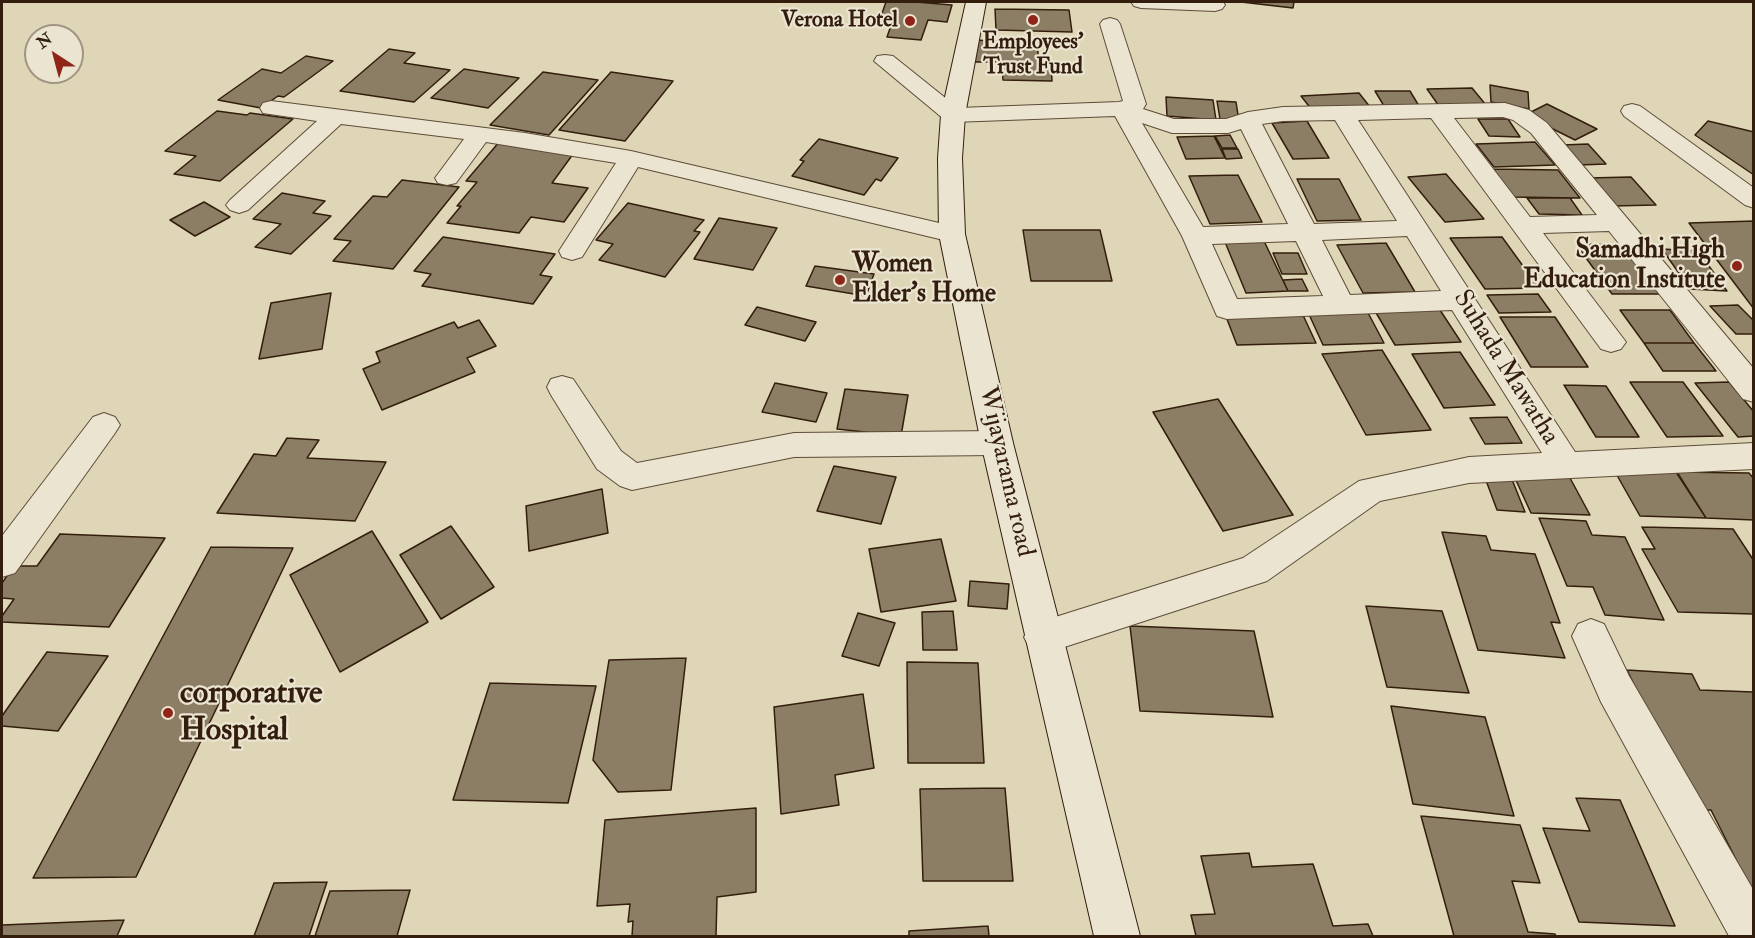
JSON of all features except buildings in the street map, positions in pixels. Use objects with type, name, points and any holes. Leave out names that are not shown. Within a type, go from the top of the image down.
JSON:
[{"type":"street","name":"Wijayarama road","points":[[976,2],[953,115],[950,158],[952,234],[997,443],[1117,936]]},
{"type":"street","points":[[1141,2],[1215,5]]},
{"type":"street","points":[[885,61],[953,115],[1122,109],[1135,104],[1110,24]]},
{"type":"street","points":[[271,108],[480,134],[631,158],[952,234]]},
{"type":"street","points":[[1122,109],[1172,126],[1228,126],[1283,114],[1505,110],[1521,115],[1539,128],[1754,391]]},
{"type":"street","points":[[1122,109],[1195,236],[1227,309],[1461,300]]},
{"type":"street","points":[[1437,111],[1611,342]]},
{"type":"street","points":[[1632,111],[1754,200]]},
{"type":"street","name":"Suhada Mawatha","points":[[1342,113],[1566,465],[1754,456]]},
{"type":"street","points":[[239,205],[336,116]]},
{"type":"street","points":[[1248,120],[1341,304]]},
{"type":"street","points":[[447,178],[480,134]]},
{"type":"street","points":[[572,251],[631,158]]},
{"type":"street","points":[[1523,225],[1617,223]]},
{"type":"street","points":[[1195,236],[1417,228]]},
{"type":"street","points":[[562,387],[609,460],[632,477],[794,445],[997,443]]},
{"type":"street","points":[[2,562],[104,424]]},
{"type":"street","points":[[1043,637],[1254,570],[1371,490],[1468,470],[1566,465]]},
{"type":"street","points":[[1591,636],[1615,689],[1754,936]]},
{"type":"place","name":"Employees' Trust Fund","points":[[1033,20]]},
{"type":"place","name":"Verona Hotel","points":[[910,21]]},
{"type":"place","name":"Samadhi High Education Institute","points":[[1737,266]]},
{"type":"place","name":"Women Elder's Home","points":[[840,280]]},
{"type":"place","name":"corporative Hospital","points":[[168,713]]}]
